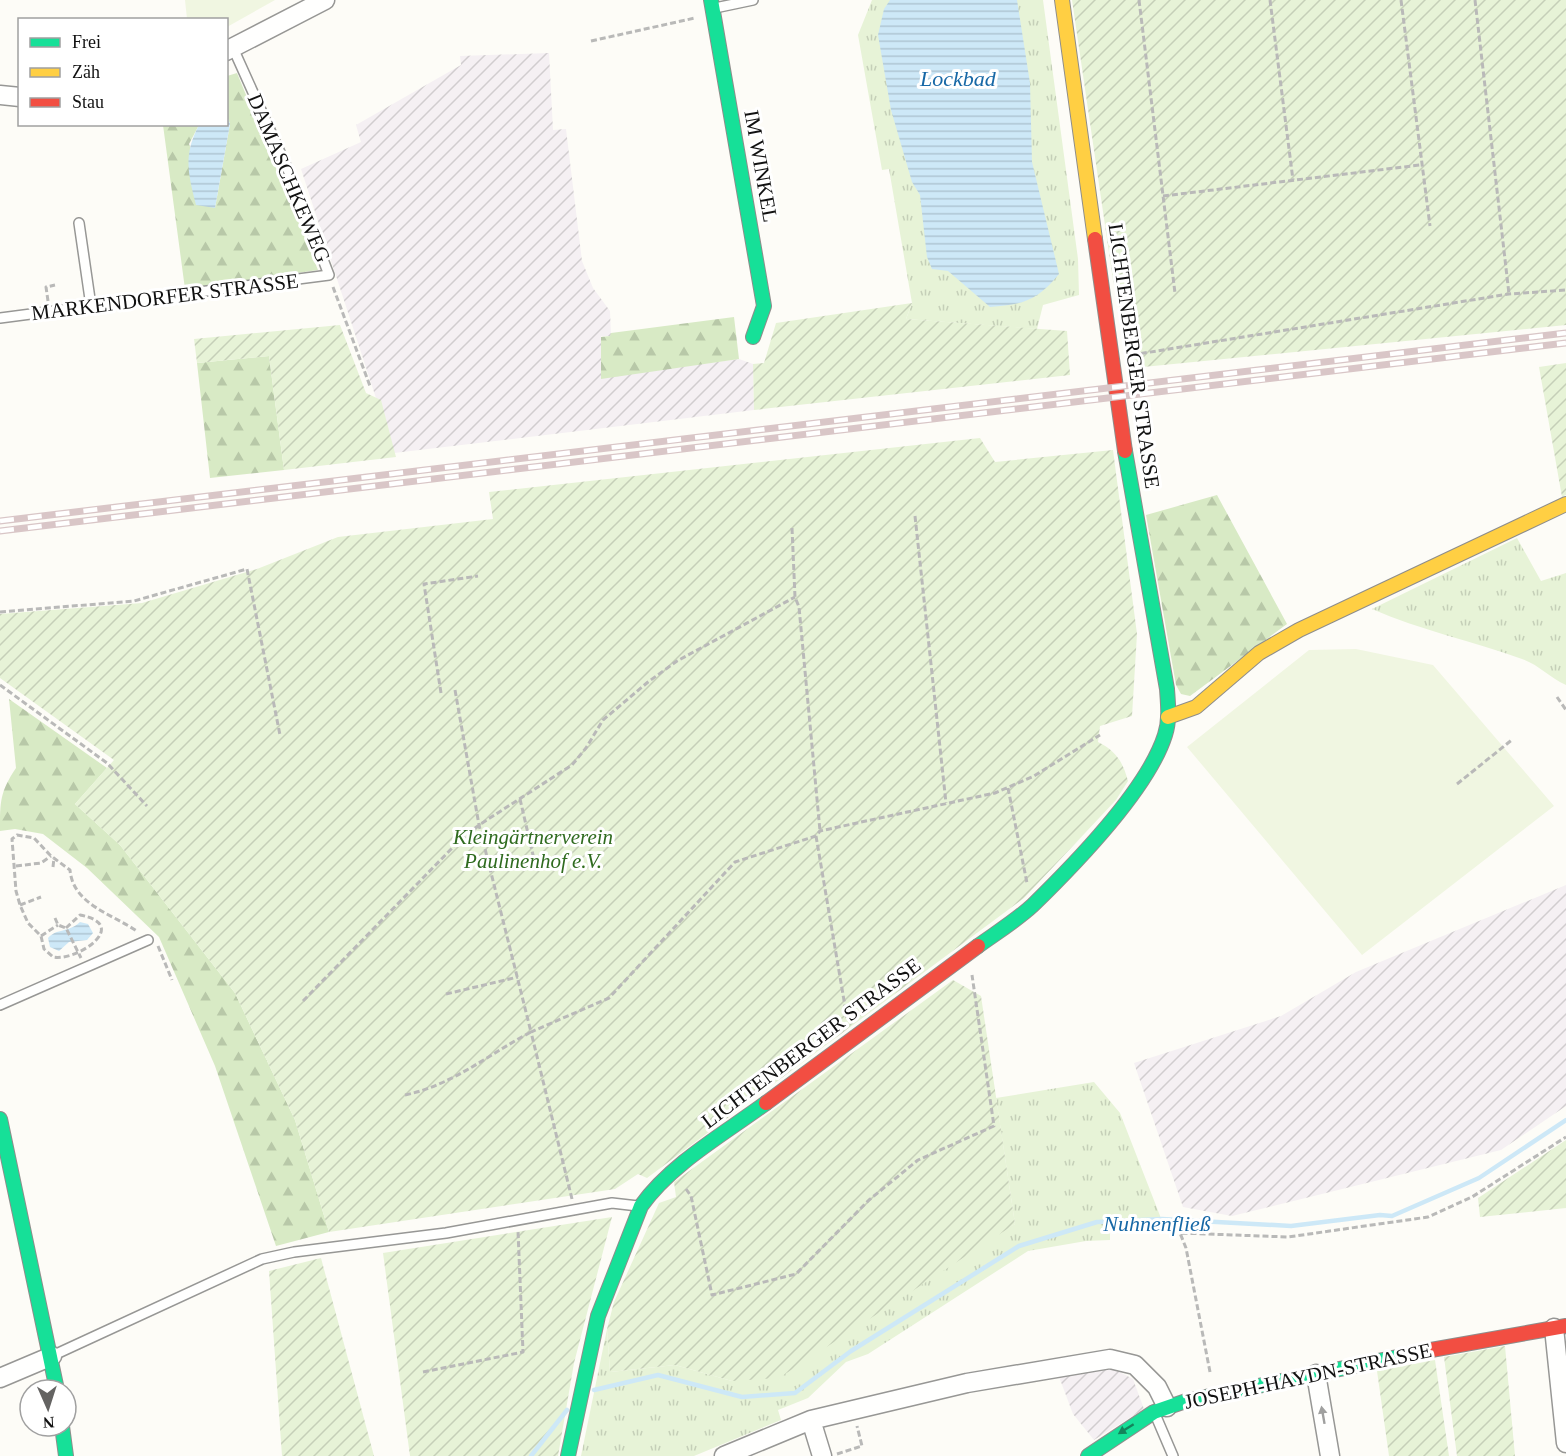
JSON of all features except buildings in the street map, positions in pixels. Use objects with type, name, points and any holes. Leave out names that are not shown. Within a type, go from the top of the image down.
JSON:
[{"type":"street","name":"DAMASCHKEWEG","points":[[230,49],[325,0]]},
{"type":"street","name":"LICHTENBERGER STRASSE","points":[[568,1456],[598,1316],[641,1206],[651,1192],[683,1164],[1032,906],[1121,810],[1165,735],[1168,717],[1167,689],[1129,478],[1062,0]]},
{"type":"street","name":"IM WINKEL","points":[[713,8],[764,306],[753,337]]},
{"type":"street","points":[[0,95],[18,97]]},
{"type":"street","points":[[1168,717],[1196,707],[1259,653],[1299,630],[1566,504]]},
{"type":"street","points":[[0,1119],[2,1141],[55,1378]]},
{"type":"street","points":[[1560,1327],[1566,1443]]},
{"type":"street","name":"JOSEPH-HAYDN-STRASSE","points":[[724,1456],[811,1420],[852,1409],[967,1383],[1110,1359],[1135,1365],[1157,1387],[1161,1410],[1316,1374],[1560,1327]]},
{"type":"street","points":[[0,1378],[52,1356]]},
{"type":"street","points":[[1316,1374],[1330,1456]]},
{"type":"street","points":[[1088,1456],[1161,1410]]},
{"type":"street","points":[[811,1420],[822,1456]]},
{"type":"street","points":[[64,1438],[66,1456]]},
{"type":"lane","points":[[713,8],[753,0]]},
{"type":"lane","name":"DAMASCHKEWEG","points":[[230,49],[292,179],[329,275]]},
{"type":"lane","points":[[79,223],[91,306]]},
{"type":"lane","name":"MARKENDORFER STRASSE","points":[[0,318],[329,275]]},
{"type":"lane","points":[[0,1005],[148,940]]},
{"type":"lane","points":[[52,1356],[262,1259],[294,1252],[446,1233],[612,1203],[641,1206]]},
{"type":"lane","points":[[1161,1410],[1173,1456]]},
{"type":"path","points":[[1139,0],[1175,293]]},
{"type":"path","points":[[1270,0],[1293,180]]},
{"type":"path","points":[[1401,0],[1423,157],[1420,165],[1430,226]]},
{"type":"path","points":[[1475,0],[1509,294]]},
{"type":"path","points":[[591,40],[713,8]]},
{"type":"path","points":[[1162,196],[1420,165]]},
{"type":"path","points":[[329,275],[370,386]]},
{"type":"path","points":[[50,312],[46,286],[55,285]]},
{"type":"path","points":[[1113,358],[1509,294],[1566,290]]},
{"type":"path","points":[[915,516],[946,803]]},
{"type":"path","points":[[792,528],[795,597],[799,607],[820,831]]},
{"type":"path","points":[[0,612],[134,601],[247,569],[280,735]]},
{"type":"path","points":[[441,693],[424,584],[477,576]]},
{"type":"path","points":[[303,1001],[459,841],[479,825],[572,765],[586,748],[603,720],[648,682],[677,661],[795,597]]},
{"type":"path","points":[[0,685],[107,763],[147,806]]},
{"type":"path","points":[[455,690],[479,825],[575,1209]]},
{"type":"path","points":[[1557,697],[1566,710]]},
{"type":"path","points":[[405,1095],[426,1091],[453,1079],[531,1032],[609,998],[735,862],[816,836],[820,831],[1008,788],[1034,776],[1100,735]]},
{"type":"path","points":[[1457,784],[1513,739]]},
{"type":"path","points":[[1008,788],[1032,906]]},
{"type":"path","points":[[520,799],[536,868]]},
{"type":"path","points":[[67,929],[80,915],[92,917],[99,924],[101,935],[96,943],[68,957],[53,957],[44,949],[41,936],[28,923],[16,891],[11,846],[12,839],[17,835],[34,838],[52,857],[70,870],[71,880],[77,893],[98,909],[120,919],[158,945],[172,980]]},
{"type":"path","points":[[816,836],[851,1040]]},
{"type":"path","points":[[15,867],[41,863],[52,857]]},
{"type":"path","points":[[52,857],[53,867]]},
{"type":"path","points":[[20,905],[41,897]]},
{"type":"path","points":[[92,917],[98,909]]},
{"type":"path","points":[[56,918],[58,925]]},
{"type":"path","points":[[41,936],[58,925]]},
{"type":"path","points":[[58,925],[67,929],[86,968]]},
{"type":"path","points":[[679,1189],[686,1188],[691,1196],[712,1295],[796,1274],[869,1200],[918,1160],[994,1126],[971,970]]},
{"type":"path","points":[[446,994],[518,977]]},
{"type":"path","points":[[1210,1372],[1186,1248],[1180,1233],[1288,1237],[1428,1217],[1472,1197],[1566,1137]]},
{"type":"path","points":[[423,1372],[523,1352],[517,1220]]},
{"type":"path","points":[[831,1456],[862,1446],[852,1409]]},
{"type":"shaded area","points":[[549,53],[553,130],[566,129],[582,261],[593,288],[610,311],[611,336],[601,336],[601,378],[739,359],[753,364],[754,410],[394,453],[301,169],[361,142],[356,125],[461,65],[460,56]]},
{"type":"shaded area","points":[[1566,885],[1566,1106],[1501,1150],[1232,1216],[1183,1207],[1134,1063],[1281,1016],[1356,972]]},
{"type":"shaded area","points":[[1110,1367],[1133,1379],[1144,1409],[1094,1440],[1073,1414],[1058,1374]]},
{"type":"green space","points":[[185,0],[275,0],[228,26],[228,18],[187,18]]},
{"type":"green space","name":"Lockbad","points":[[872,0],[1043,0],[1078,259],[1079,295],[1043,305],[1037,329],[906,319],[912,303],[889,169],[882,170],[858,35]]},
{"type":"green space","points":[[1072,0],[1566,0],[1566,325],[1133,368],[1113,280]]},
{"type":"green space","points":[[237,73],[318,270],[185,289],[163,126],[198,126],[189,144],[215,208],[230,124],[228,76]]},
{"type":"green space","points":[[912,303],[906,319],[1067,331],[1070,375],[754,410],[753,364],[764,363],[776,323]]},
{"type":"green space","points":[[734,317],[739,359],[601,379],[601,337],[610,336],[611,333]]},
{"type":"green space","points":[[340,325],[366,393],[381,400],[396,457],[284,470],[269,356],[197,363],[194,339]]},
{"type":"green space","points":[[269,356],[284,470],[210,478],[197,363]]},
{"type":"green space","points":[[1566,363],[1566,495],[1562,497],[1539,367]]},
{"type":"green space","name":"Kleingärtnerverein Paulinenhof e.V.","points":[[980,438],[995,462],[1113,450],[1137,634],[1132,716],[1100,726],[1098,742],[1110,749],[1118,758],[1128,781],[1116,800],[1024,898],[647,1178],[638,1174],[615,1189],[329,1232],[295,1120],[235,993],[120,845],[75,804],[114,760],[0,678],[0,614],[142,603],[257,569],[338,537],[493,519],[489,492]]},
{"type":"green space","points":[[1217,495],[1287,624],[1190,696],[1181,694],[1176,685],[1146,515]]},
{"type":"green space","points":[[1517,538],[1541,581],[1566,573],[1566,685],[1528,661],[1372,609]]},
{"type":"green space","points":[[1356,649],[1433,665],[1554,806],[1362,955],[1187,747],[1309,650]]},
{"type":"green space","points":[[9,699],[107,768],[75,804],[120,845],[235,993],[295,1120],[329,1232],[276,1246],[215,1066],[159,937],[87,868],[43,834],[15,829],[0,831],[2,797],[16,768]]},
{"type":"green space","points":[[953,980],[981,996],[1015,1224],[779,1378],[732,1381],[675,1365],[610,1372],[607,1329],[614,1302],[659,1203],[676,1197],[674,1182]]},
{"type":"green space","points":[[1094,1082],[1120,1113],[1164,1226],[1110,1227],[1110,1240],[1086,1241],[1028,1251],[868,1354],[846,1362],[808,1398],[778,1410],[781,1420],[694,1456],[581,1456],[607,1329],[610,1372],[675,1365],[732,1381],[1015,1224],[996,1098]]},
{"type":"green space","points":[[1566,1140],[1566,1208],[1480,1217],[1478,1198]]},
{"type":"green space","points":[[612,1217],[574,1363],[558,1456],[410,1456],[383,1253]]},
{"type":"green space","points":[[321,1258],[374,1456],[282,1456],[269,1271]]},
{"type":"green space","points":[[1505,1346],[1515,1456],[1457,1456],[1444,1357]]},
{"type":"green space","points":[[1435,1360],[1449,1456],[1389,1456],[1377,1371]]},
{"type":"water","name":"Lockbad","points":[[890,0],[1017,0],[1030,83],[1032,162],[1059,274],[1044,290],[1029,300],[1012,305],[990,307],[948,271],[932,269],[927,257],[920,195],[912,182],[891,110],[878,35],[884,9]]},
{"type":"water","points":[[228,119],[230,124],[215,208],[196,205],[188,164],[199,126],[228,126]]},
{"type":"water","points":[[80,922],[88,924],[93,933],[87,940],[69,942],[59,951],[50,947],[48,938],[51,935]]},
{"type":"waterway","name":"Nuhnenfließ","points":[[594,1390],[658,1375],[742,1397],[795,1393],[851,1351],[1019,1246],[1097,1222],[1162,1219],[1291,1226],[1380,1215],[1392,1216],[1479,1178],[1566,1120]]},
{"type":"waterway","name":"Nuhnenfließ","points":[[531,1456],[567,1410]]},
{"type":"railway","points":[[0,521],[1566,333]]},
{"type":"railway","points":[[0,531],[1566,343]]},
{"type":"traffic: fast","points":[[711,0],[764,306],[753,337]]},
{"type":"traffic: fast","points":[[978,946],[1027,911],[1088,848],[1127,802],[1143,779],[1167,729],[1167,689],[1125,451]]},
{"type":"traffic: fast","points":[[568,1456],[598,1316],[641,1206],[654,1190],[683,1163],[766,1103]]},
{"type":"traffic: fast","points":[[0,1119],[54,1378]]},
{"type":"traffic: fast","points":[[1088,1456],[1154,1412],[1186,1401],[1431,1350]]},
{"type":"traffic: fast","points":[[64,1438],[66,1456]]},
{"type":"traffic: slow","points":[[1062,0],[1095,239]]},
{"type":"traffic: slow","points":[[1168,717],[1196,707],[1259,653],[1299,630],[1566,504]]},
{"type":"traffic: jam","points":[[1095,239],[1125,451]]},
{"type":"traffic: jam","points":[[766,1103],[978,946]]},
{"type":"traffic: jam","points":[[1431,1350],[1566,1326]]}]
